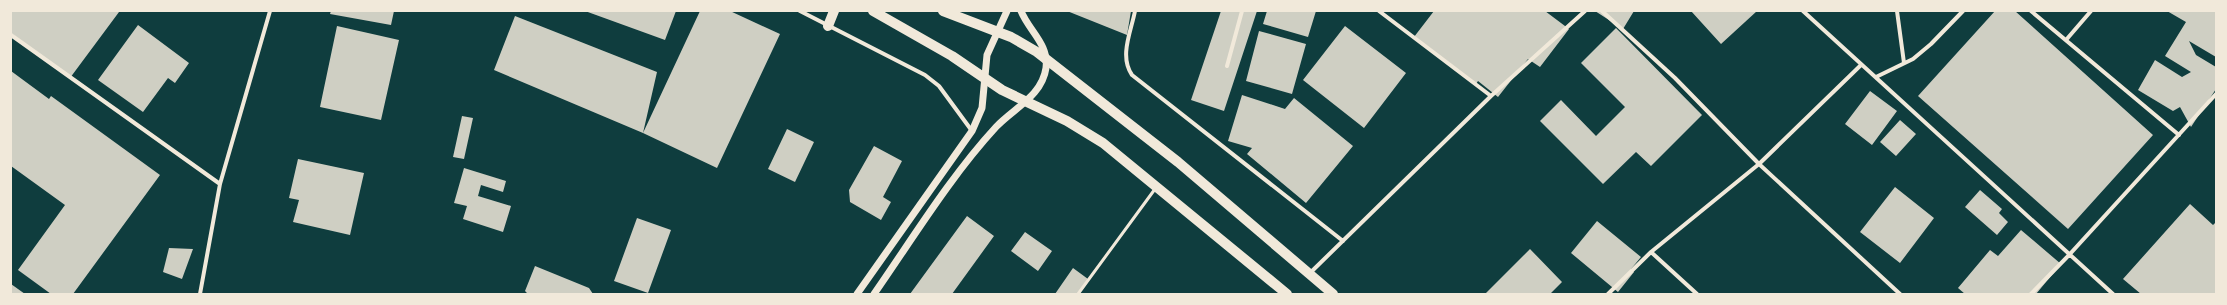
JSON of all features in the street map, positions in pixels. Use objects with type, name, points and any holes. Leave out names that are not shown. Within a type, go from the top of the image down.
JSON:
[{"type":"main road","points":[[828,26],[834,11]]},
{"type":"main road","points":[[873,11],[952,56],[984,80],[1025,102],[1067,121],[1103,143],[1158,186],[1287,294]]},
{"type":"main road","points":[[943,11],[1024,44],[1178,162],[1333,294]]},
{"type":"street","points":[[200,294],[220,184],[270,11]]},
{"type":"street","points":[[800,11],[925,75],[939,86],[972,131]]},
{"type":"street","points":[[857,294],[972,131],[982,108],[986,55],[1007,11]]},
{"type":"street","points":[[874,294],[986,139],[1004,119],[1032,96],[1043,79],[1046,60],[1042,45],[1024,20],[1021,11]]},
{"type":"street","points":[[1135,11],[1125,59],[1127,68],[1132,75],[1343,241]]},
{"type":"street","points":[[1227,66],[1242,11]]},
{"type":"street","points":[[1379,11],[1491,96]]},
{"type":"street","points":[[1309,273],[1491,96],[1556,40],[1585,11]]},
{"type":"street","points":[[1602,11],[1675,78],[1759,164],[1900,294]]},
{"type":"street","points":[[1803,11],[2113,294]]},
{"type":"street","points":[[1897,11],[1904,63]]},
{"type":"street","points":[[1876,78],[1904,63],[1931,44],[1963,11]]},
{"type":"street","points":[[2031,11],[2179,135]]},
{"type":"street","points":[[2066,40],[2091,11]]},
{"type":"street","points":[[11,35],[220,184]]},
{"type":"street","points":[[1608,294],[1651,252],[1759,164],[1861,65]]},
{"type":"street","points":[[2031,294],[2069,255],[2216,94]]},
{"type":"street","points":[[907,222],[919,230]]},
{"type":"street","points":[[1651,252],[1698,294]]},
{"type":"lane","points":[[1078,294],[1158,186]]},
{"type":"building","points":[[11,11],[119,12],[70,78],[11,33]]},
{"type":"building","points":[[331,11],[394,11],[391,25],[330,14]]},
{"type":"building","points":[[585,11],[676,11],[665,40]]},
{"type":"building","points":[[700,11],[730,11],[780,34],[717,168],[643,133]]},
{"type":"building","points":[[1067,11],[1131,11],[1127,35]]},
{"type":"building","points":[[1221,11],[1257,11],[1224,111],[1191,100]]},
{"type":"building","points":[[1267,11],[1316,11],[1308,37],[1263,24]]},
{"type":"building","points":[[1434,11],[1545,11],[1569,29],[1540,67],[1528,59],[1498,97],[1478,81],[1476,84],[1414,37]]},
{"type":"building","points":[[1595,11],[1634,11],[1623,29]]},
{"type":"building","points":[[1691,11],[1757,11],[1721,44]]},
{"type":"building","points":[[1995,11],[2015,11],[2153,135],[2068,229],[1918,96]]},
{"type":"building","points":[[2167,11],[2216,11],[2216,57],[2189,41],[2196,55],[2216,67],[2216,89],[2191,127],[2180,107],[2173,111],[2138,90],[2155,60],[2182,77],[2191,72],[2165,56],[2186,22]]},
{"type":"building","points":[[515,16],[657,72],[643,133],[494,70]]},
{"type":"building","points":[[138,25],[189,63],[175,83],[168,78],[143,112],[98,80]]},
{"type":"building","points":[[337,26],[399,40],[381,120],[320,107]]},
{"type":"building","points":[[1345,26],[1406,73],[1364,128],[1303,80]]},
{"type":"building","points":[[1616,28],[1702,115],[1651,166],[1636,152],[1603,184],[1540,121],[1561,100],[1596,136],[1625,107],[1581,63]]},
{"type":"building","points":[[1259,31],[1306,44],[1292,94],[1246,81]]},
{"type":"building","points":[[11,71],[49,99],[51,96],[160,175],[73,294],[51,294],[18,270],[65,205],[11,166]]},
{"type":"building","points":[[1870,91],[1897,111],[1872,145],[1845,124]]},
{"type":"building","points":[[1242,95],[1285,109],[1294,98],[1353,146],[1306,203],[1247,154],[1252,148],[1228,141]]},
{"type":"building","points":[[462,116],[473,118],[464,159],[453,157]]},
{"type":"building","points":[[1900,120],[1916,134],[1896,156],[1880,142]]},
{"type":"building","points":[[787,129],[814,142],[795,182],[768,169]]},
{"type":"building","points":[[874,146],[902,161],[883,197],[891,202],[881,220],[850,202],[849,190]]},
{"type":"building","points":[[298,159],[364,173],[350,235],[293,222],[299,200],[289,198]]},
{"type":"building","points":[[464,168],[506,181],[503,192],[481,185],[478,196],[511,206],[503,232],[463,219],[467,206],[454,203]]},
{"type":"building","points":[[1895,187],[1934,218],[1900,263],[1860,232]]},
{"type":"building","points":[[1980,190],[2002,209],[1999,213],[2008,222],[1997,235],[1965,207]]},
{"type":"building","points":[[2190,204],[2213,225],[2216,222],[2216,294],[2141,294],[2123,279]]},
{"type":"building","points":[[967,216],[994,236],[952,294],[910,294]]},
{"type":"building","points":[[637,218],[671,230],[648,293],[614,281]]},
{"type":"building","points":[[1597,221],[1641,257],[1631,269],[1634,272],[1618,292],[1571,253]]},
{"type":"building","points":[[2021,230],[2061,264],[2036,294],[1965,294],[1958,288],[1990,250],[1998,256]]},
{"type":"building","points":[[1025,232],[1052,251],[1038,271],[1011,251]]},
{"type":"building","points":[[169,248],[193,249],[182,279],[163,272]]},
{"type":"building","points":[[1530,249],[1562,282],[1550,294],[1485,294]]},
{"type":"building","points":[[535,266],[589,288],[593,294],[528,294],[525,291]]},
{"type":"building","points":[[1073,268],[1088,279],[1077,294],[1055,294]]},
{"type":"building","points":[[11,284],[25,294],[11,294]]}]
